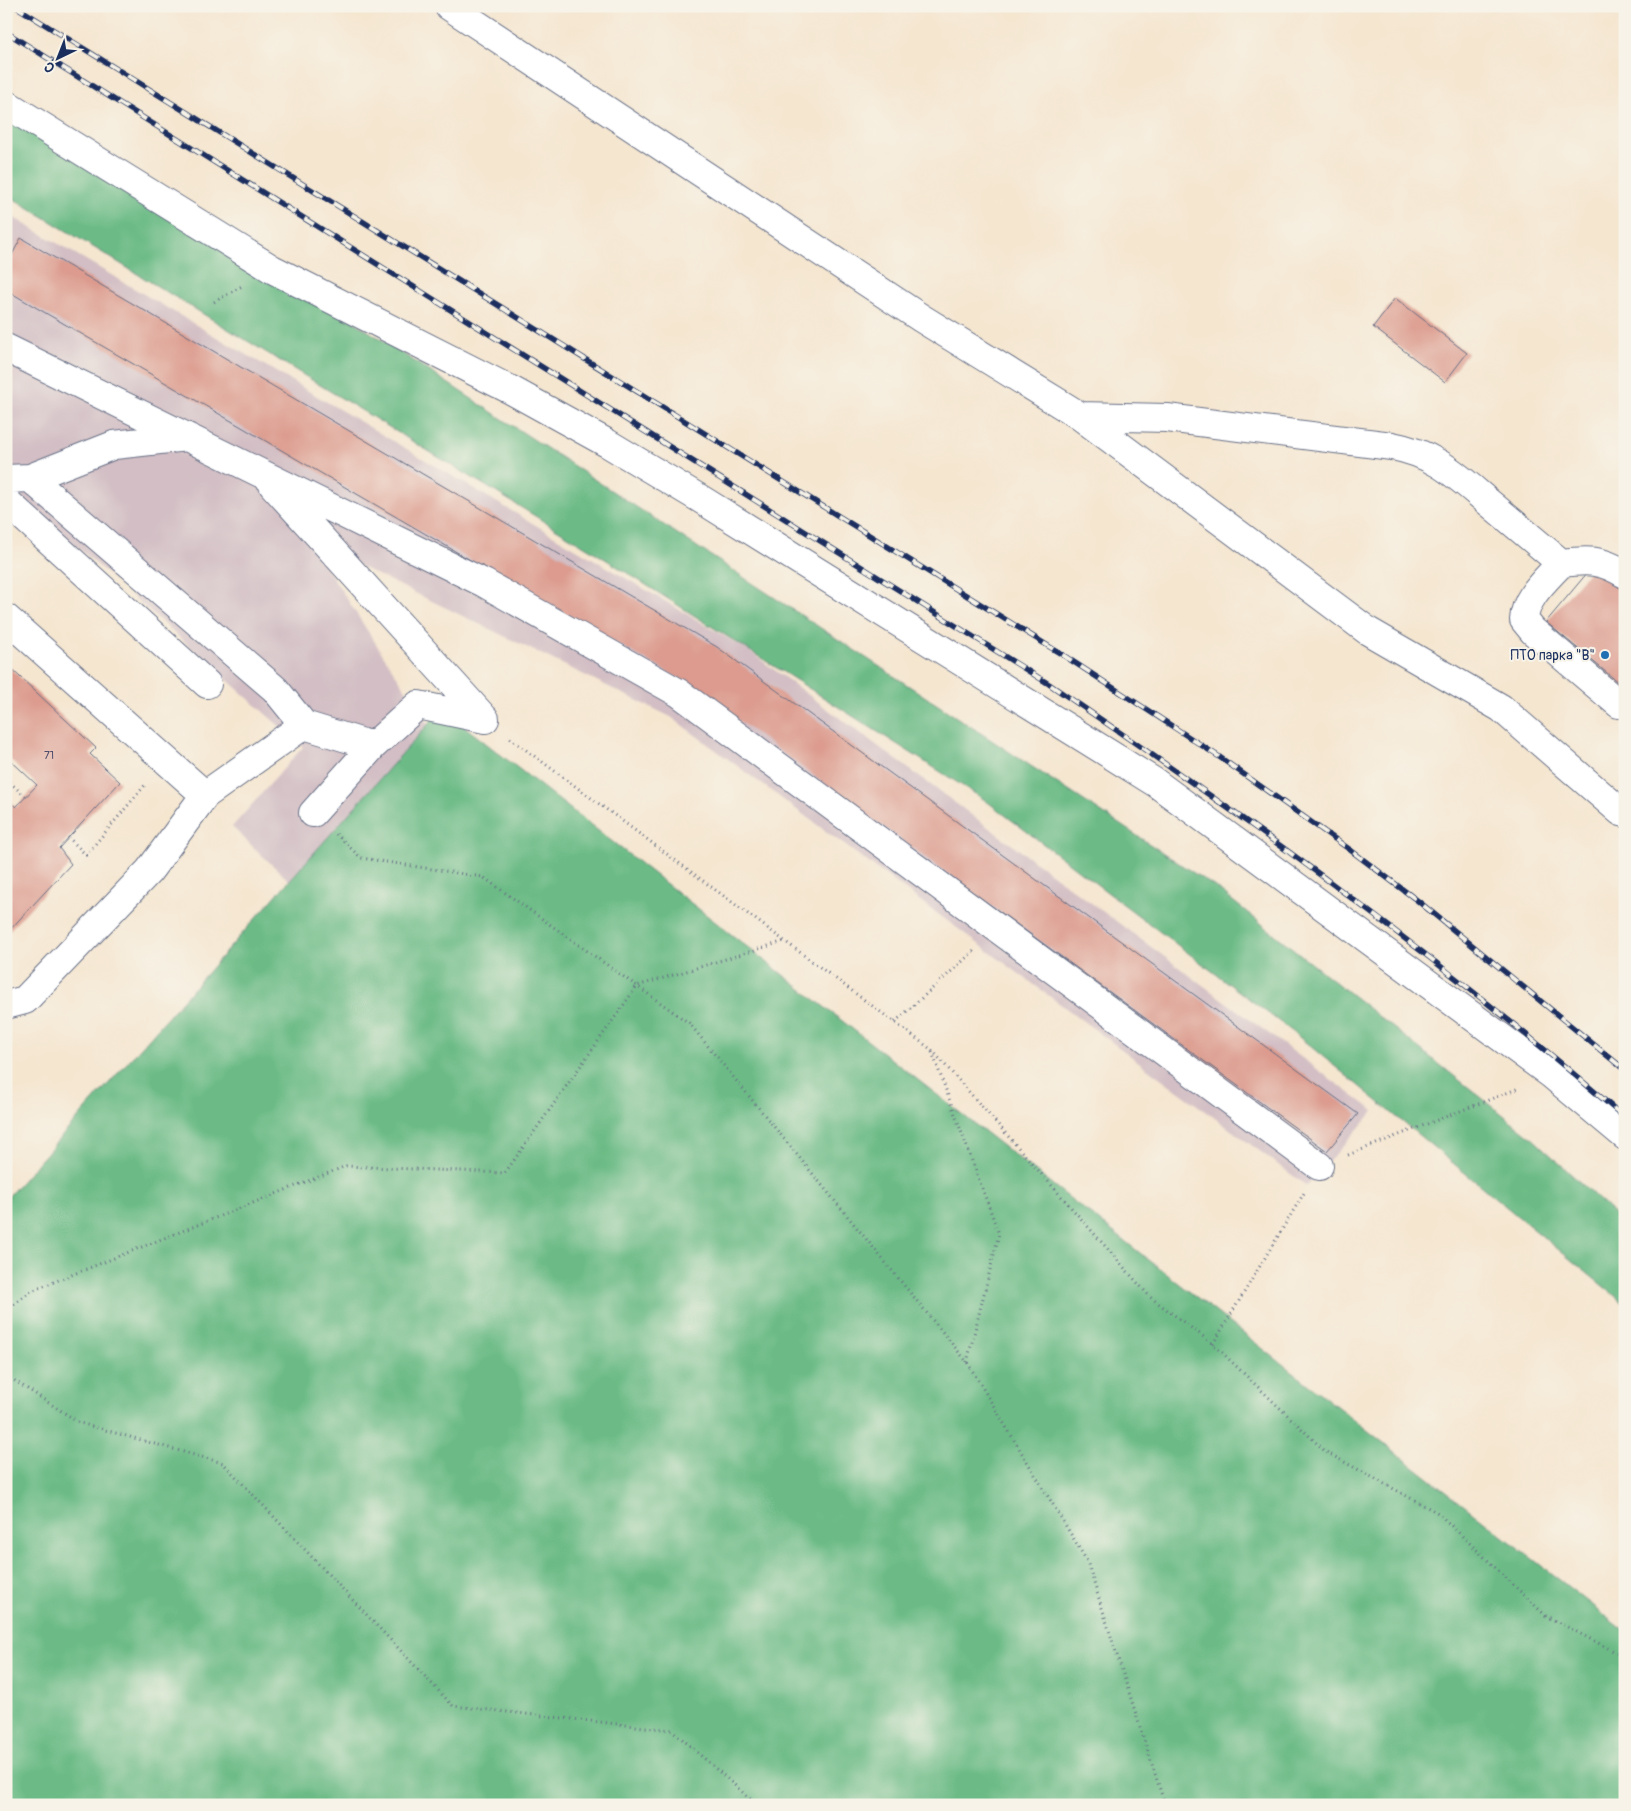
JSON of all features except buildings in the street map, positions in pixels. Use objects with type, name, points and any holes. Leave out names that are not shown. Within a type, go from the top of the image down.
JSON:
[{"type":"lane","points":[[449,6],[913,313],[1080,416],[1368,630],[1501,708],[1625,813]]},
{"type":"lane","points":[[6,104],[272,269],[511,390],[607,443],[699,498],[1156,783],[1552,1075],[1625,1136]]},
{"type":"lane","points":[[6,348],[484,583],[679,693],[1319,1166]]},
{"type":"lane","points":[[1080,416],[1167,418],[1412,450],[1431,458],[1453,472],[1561,563]]},
{"type":"lane","points":[[18,478],[114,445],[187,437]]},
{"type":"lane","points":[[262,474],[485,719]]},
{"type":"lane","points":[[18,478],[275,689],[304,725],[373,746]]},
{"type":"lane","points":[[6,501],[208,684]]},
{"type":"lane","points":[[1619,704],[1532,631],[1524,620],[1524,609],[1530,599],[1561,563],[1599,562],[1610,565],[1625,574]]},
{"type":"lane","points":[[6,618],[205,795]]},
{"type":"lane","points":[[313,814],[373,746],[418,705],[485,719]]},
{"type":"lane","points":[[6,1005],[25,1000],[149,871],[205,795],[304,725]]},
{"type":"path","points":[[485,719],[932,1050],[1150,1297],[1213,1344],[1326,1452],[1438,1514],[1546,1616],[1625,1657]]},
{"type":"path","points":[[68,837],[86,855],[166,761]]},
{"type":"path","points":[[6,779],[26,797]]},
{"type":"path","points":[[361,858],[483,877],[688,1023],[967,1362],[1087,1561],[1165,1805]]},
{"type":"path","points":[[895,1022],[998,929]]},
{"type":"path","points":[[6,1310],[31,1291],[346,1166],[505,1173],[636,986],[785,941]]},
{"type":"path","points":[[932,1050],[999,1234],[967,1362]]},
{"type":"path","points":[[1213,1344],[1319,1166],[1552,1075]]},
{"type":"path","points":[[6,1375],[80,1423],[224,1462],[453,1706],[672,1730],[757,1805]]},
{"type":"shaded area","points":[[6,213],[746,649],[1374,1111],[1307,1186],[671,717],[310,542],[450,758],[317,907],[232,827],[303,747],[6,484]]},
{"type":"green space","points":[[6,93],[1215,887],[1530,1136],[1625,1224],[1625,1304],[1293,1032],[985,800],[591,550],[6,194]]},
{"type":"green space","points":[[442,709],[1625,1631],[1625,1805],[6,1805],[6,1199]]},
{"type":"railway","points":[[15,6],[1066,657],[1218,756],[1349,849],[1418,901],[1625,1070]]},
{"type":"railway","points":[[6,32],[1049,684],[1198,787],[1344,892],[1487,1003],[1625,1118]]},
{"type":"place","name":"ПТО парка \"В\"","points":[[1605,655]]}]
